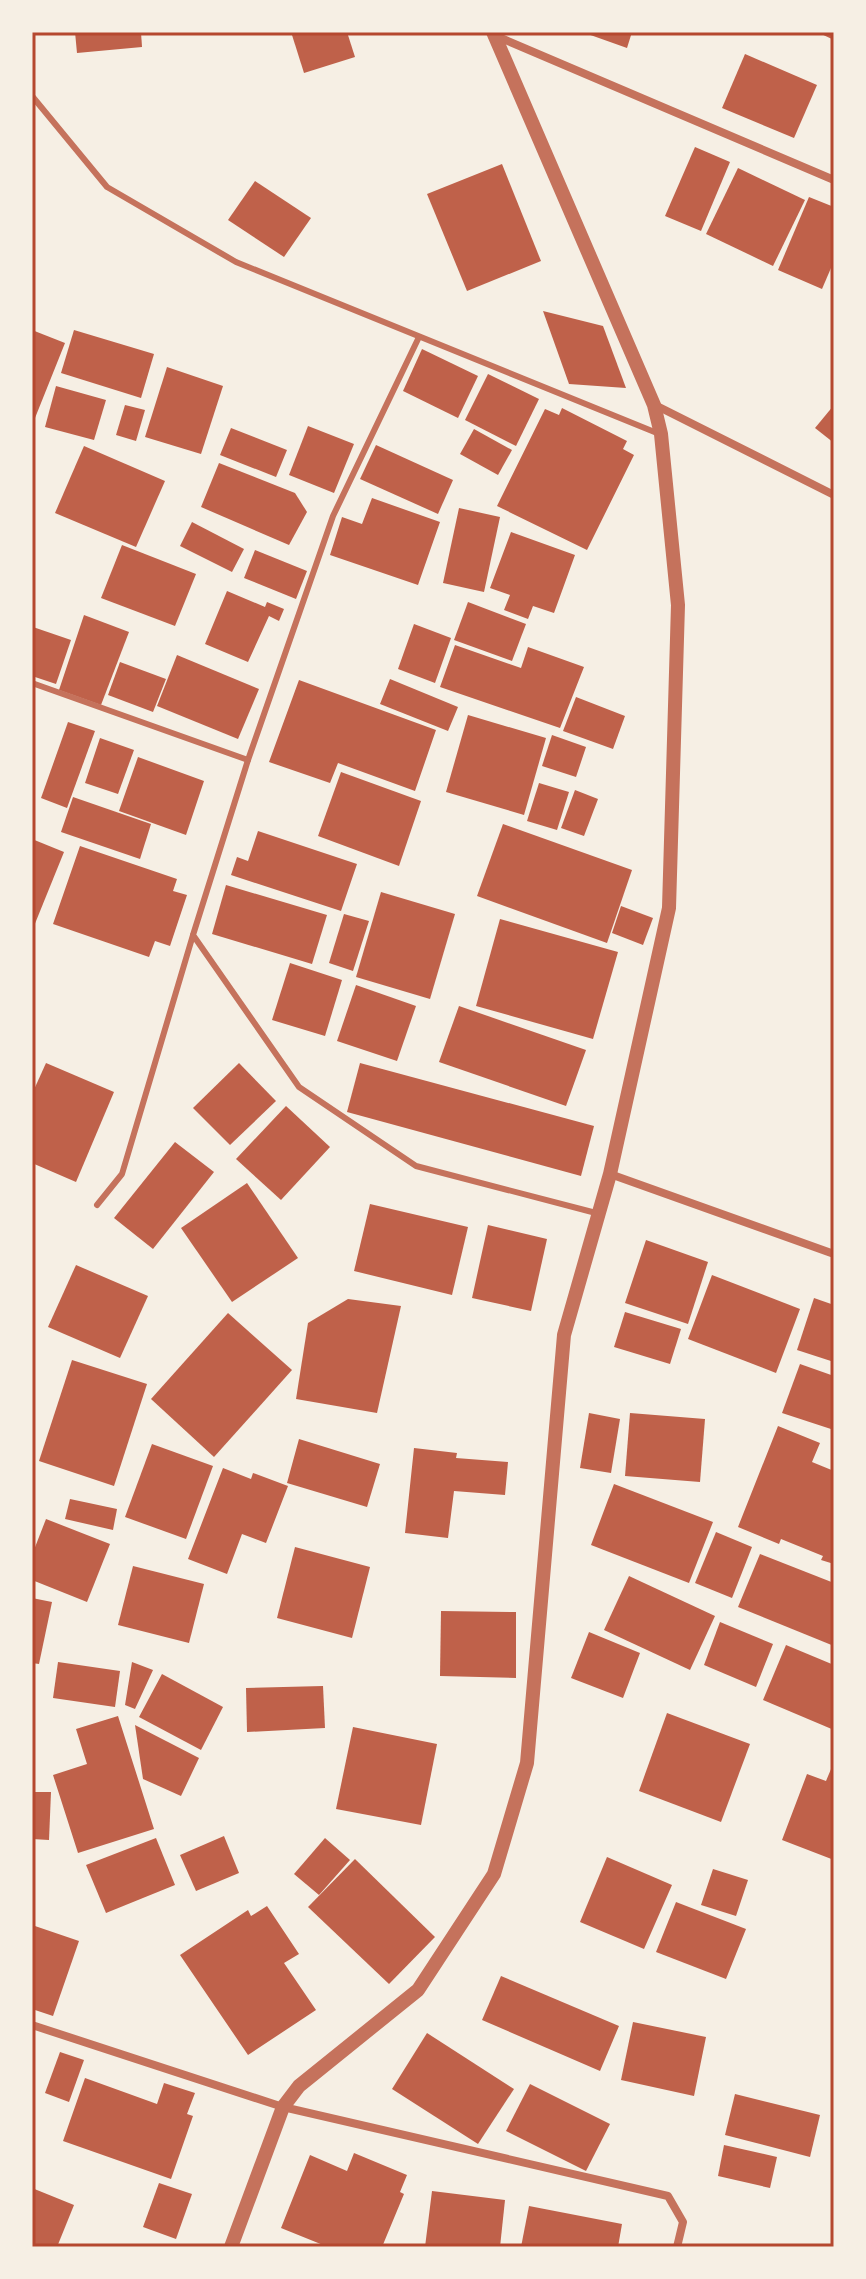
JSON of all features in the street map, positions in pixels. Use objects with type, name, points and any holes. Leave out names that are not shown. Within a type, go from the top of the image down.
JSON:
[{"type":"street","points":[[493,33],[834,180]]},
{"type":"street","points":[[231,2247],[283,2107],[299,2086],[418,1990],[494,1874],[527,1763],[564,1335],[596,1213],[610,1174],[669,908],[678,605],[661,434],[654,405],[493,33]]},
{"type":"street","points":[[654,405],[834,495]]},
{"type":"street","points":[[610,1174],[834,1254]]},
{"type":"street","points":[[32,2025],[283,2107],[668,2196],[683,2222],[677,2247]]},
{"type":"lane","points":[[32,96],[107,187],[236,262],[661,434]]},
{"type":"lane","points":[[97,1205],[122,1174],[248,760],[333,516],[419,337]]},
{"type":"lane","points":[[32,683],[248,760]]},
{"type":"lane","points":[[193,935],[299,1087],[416,1166],[596,1213]]},
{"type":"building","points":[[75,32],[141,32],[142,47],[77,53]]},
{"type":"building","points":[[300,32],[347,32],[355,57],[304,73],[292,35]]},
{"type":"building","points":[[582,32],[632,32],[627,48]]},
{"type":"building","points":[[817,32],[834,32],[834,40]]},
{"type":"building","points":[[745,54],[817,85],[794,138],[722,108]]},
{"type":"building","points":[[695,147],[730,162],[701,231],[665,216]]},
{"type":"building","points":[[502,164],[541,261],[467,291],[427,194]]},
{"type":"building","points":[[738,168],[805,200],[773,266],[706,234]]},
{"type":"building","points":[[255,181],[311,218],[284,257],[228,220]]},
{"type":"building","points":[[809,197],[834,207],[834,261],[822,289],[778,270]]},
{"type":"building","points":[[543,311],[603,326],[626,388],[569,384]]},
{"type":"building","points":[[32,330],[65,343],[35,418],[32,416]]},
{"type":"building","points":[[74,330],[154,354],[141,398],[61,373]]},
{"type":"building","points":[[422,349],[478,376],[458,418],[403,391]]},
{"type":"building","points":[[167,367],[223,386],[201,454],[145,437]]},
{"type":"building","points":[[488,374],[539,399],[516,446],[465,420]]},
{"type":"building","points":[[56,386],[106,400],[94,440],[45,427]]},
{"type":"building","points":[[125,405],[145,410],[136,441],[116,435]]},
{"type":"building","points":[[834,405],[834,443],[815,428]]},
{"type":"building","points":[[562,408],[627,441],[623,449],[634,455],[587,550],[497,506],[545,409],[559,415]]},
{"type":"building","points":[[308,426],[354,444],[334,493],[289,475]]},
{"type":"building","points":[[231,428],[287,450],[276,477],[220,455]]},
{"type":"building","points":[[474,429],[512,450],[498,475],[460,454]]},
{"type":"building","points":[[376,445],[453,480],[438,514],[360,479]]},
{"type":"building","points":[[84,446],[165,481],[136,547],[55,513]]},
{"type":"building","points":[[219,463],[295,493],[307,512],[289,545],[201,507]]},
{"type":"building","points":[[372,498],[440,522],[418,585],[330,555],[342,517],[362,524]]},
{"type":"building","points":[[459,508],[500,517],[484,592],[443,583]]},
{"type":"building","points":[[192,522],[244,549],[232,572],[180,546]]},
{"type":"building","points":[[511,532],[575,555],[554,613],[533,606],[528,619],[504,610],[510,595],[490,588]]},
{"type":"building","points":[[122,545],[196,574],[175,626],[101,598]]},
{"type":"building","points":[[255,550],[307,571],[296,599],[244,578]]},
{"type":"building","points":[[227,591],[265,607],[267,602],[284,609],[279,621],[269,616],[248,662],[205,644]]},
{"type":"building","points":[[468,602],[526,624],[512,661],[454,640]]},
{"type":"building","points":[[84,615],[129,632],[101,705],[59,690]]},
{"type":"building","points":[[414,624],[451,638],[435,683],[398,669]]},
{"type":"building","points":[[33,627],[71,640],[56,684],[32,676]]},
{"type":"building","points":[[455,645],[521,668],[528,647],[584,667],[560,728],[440,687]]},
{"type":"building","points":[[177,655],[259,689],[238,739],[157,706]]},
{"type":"building","points":[[120,662],[166,679],[153,712],[108,695]]},
{"type":"building","points":[[390,679],[458,707],[448,731],[380,704]]},
{"type":"building","points":[[299,680],[436,730],[415,791],[338,763],[330,783],[269,762]]},
{"type":"building","points":[[576,697],[625,716],[613,749],[563,731]]},
{"type":"building","points":[[468,715],[546,738],[524,815],[446,792]]},
{"type":"building","points":[[68,722],[95,731],[67,808],[41,798]]},
{"type":"building","points":[[552,735],[586,747],[576,777],[542,766]]},
{"type":"building","points":[[100,738],[134,750],[118,794],[85,783]]},
{"type":"building","points":[[138,757],[204,781],[186,835],[119,811]]},
{"type":"building","points":[[341,772],[421,801],[399,866],[318,836]]},
{"type":"building","points":[[539,783],[569,792],[557,830],[527,821]]},
{"type":"building","points":[[575,790],[598,799],[584,836],[561,828]]},
{"type":"building","points":[[73,797],[151,824],[140,859],[61,832]]},
{"type":"building","points":[[503,824],[632,870],[607,943],[477,896]]},
{"type":"building","points":[[258,831],[357,864],[341,911],[231,875],[237,857],[248,861]]},
{"type":"building","points":[[32,839],[64,852],[32,931]]},
{"type":"building","points":[[80,846],[177,879],[173,891],[187,895],[170,946],[155,941],[149,957],[53,924]]},
{"type":"building","points":[[226,885],[327,915],[312,964],[212,934]]},
{"type":"building","points":[[381,892],[455,914],[430,999],[356,977]]},
{"type":"building","points":[[621,906],[653,918],[643,945],[612,933]]},
{"type":"building","points":[[344,914],[369,921],[353,971],[329,963]]},
{"type":"building","points":[[500,919],[618,952],[593,1039],[476,1006]]},
{"type":"building","points":[[290,963],[342,980],[325,1036],[272,1020]]},
{"type":"building","points":[[356,985],[416,1006],[397,1061],[337,1041]]},
{"type":"building","points":[[459,1006],[586,1050],[566,1106],[439,1062]]},
{"type":"building","points":[[46,1063],[114,1092],[76,1182],[32,1163],[32,1094]]},
{"type":"building","points":[[239,1063],[276,1101],[230,1145],[193,1108]]},
{"type":"building","points":[[360,1063],[594,1126],[581,1176],[347,1112]]},
{"type":"building","points":[[286,1106],[330,1147],[281,1200],[236,1159]]},
{"type":"building","points":[[175,1142],[214,1172],[153,1249],[114,1218]]},
{"type":"building","points":[[247,1183],[298,1258],[232,1302],[181,1228]]},
{"type":"building","points":[[370,1204],[468,1227],[452,1295],[354,1271]]},
{"type":"building","points":[[488,1225],[547,1239],[531,1311],[472,1298]]},
{"type":"building","points":[[646,1240],[708,1262],[688,1324],[625,1303]]},
{"type":"building","points":[[76,1265],[148,1296],[120,1358],[48,1327]]},
{"type":"building","points":[[712,1275],[800,1309],[776,1373],[688,1339]]},
{"type":"building","points":[[814,1298],[834,1305],[834,1362],[797,1350]]},
{"type":"building","points":[[348,1299],[401,1306],[377,1413],[296,1399],[308,1323]]},
{"type":"building","points":[[625,1312],[681,1329],[670,1364],[614,1347]]},
{"type":"building","points":[[228,1313],[292,1370],[214,1457],[151,1399]]},
{"type":"building","points":[[72,1360],[147,1384],[114,1486],[39,1461]]},
{"type":"building","points":[[800,1364],[834,1376],[834,1430],[782,1413]]},
{"type":"building","points":[[589,1413],[620,1419],[611,1473],[580,1468]]},
{"type":"building","points":[[630,1413],[705,1419],[700,1482],[625,1476]]},
{"type":"building","points":[[778,1426],[820,1443],[812,1462],[834,1471],[834,1564],[821,1560],[823,1556],[781,1539],[779,1544],[738,1527]]},
{"type":"building","points":[[299,1439],[380,1464],[367,1507],[287,1483]]},
{"type":"building","points":[[152,1444],[213,1466],[186,1539],[125,1517]]},
{"type":"building","points":[[414,1448],[457,1453],[456,1458],[508,1462],[505,1495],[454,1491],[448,1538],[405,1533]]},
{"type":"building","points":[[223,1468],[251,1479],[253,1473],[288,1486],[266,1543],[242,1534],[227,1574],[188,1559]]},
{"type":"building","points":[[614,1484],[713,1522],[689,1583],[591,1545]]},
{"type":"building","points":[[70,1499],[117,1509],[113,1530],[65,1519]]},
{"type":"building","points":[[46,1519],[110,1544],[87,1602],[32,1580],[32,1555]]},
{"type":"building","points":[[716,1532],[752,1547],[732,1598],[695,1583]]},
{"type":"building","points":[[295,1547],[370,1567],[352,1638],[277,1618]]},
{"type":"building","points":[[760,1554],[834,1583],[834,1646],[738,1607]]},
{"type":"building","points":[[133,1566],[204,1584],[189,1643],[118,1625]]},
{"type":"building","points":[[629,1576],[715,1616],[690,1670],[604,1630]]},
{"type":"building","points":[[32,1598],[52,1602],[39,1664],[32,1663]]},
{"type":"building","points":[[441,1611],[516,1612],[516,1678],[440,1676]]},
{"type":"building","points":[[720,1622],[773,1644],[756,1687],[704,1665]]},
{"type":"building","points":[[589,1632],[640,1653],[623,1698],[571,1678]]},
{"type":"building","points":[[786,1645],[834,1665],[834,1730],[763,1700]]},
{"type":"building","points":[[58,1662],[120,1671],[115,1707],[53,1698]]},
{"type":"building","points":[[132,1662],[153,1670],[135,1709],[125,1705]]},
{"type":"building","points":[[162,1674],[223,1707],[201,1750],[139,1717]]},
{"type":"building","points":[[323,1686],[325,1728],[247,1732],[246,1688]]},
{"type":"building","points":[[667,1713],[750,1744],[721,1822],[639,1791]]},
{"type":"building","points":[[118,1716],[154,1829],[78,1853],[53,1775],[87,1764],[76,1729]]},
{"type":"building","points":[[135,1725],[199,1758],[181,1796],[143,1779]]},
{"type":"building","points":[[353,1727],[437,1744],[421,1825],[336,1809]]},
{"type":"building","points":[[834,1762],[834,1860],[782,1840],[807,1774],[826,1781]]},
{"type":"building","points":[[32,1792],[51,1792],[49,1840],[32,1839]]},
{"type":"building","points":[[224,1836],[239,1873],[196,1891],[180,1855]]},
{"type":"building","points":[[156,1838],[175,1885],[106,1913],[86,1865]]},
{"type":"building","points":[[325,1838],[350,1860],[319,1895],[294,1874]]},
{"type":"building","points":[[607,1857],[672,1885],[644,1949],[580,1922]]},
{"type":"building","points":[[355,1859],[435,1937],[389,1984],[308,1907]]},
{"type":"building","points":[[713,1869],[748,1880],[736,1916],[701,1905]]},
{"type":"building","points":[[676,1902],[746,1929],[726,1979],[656,1952]]},
{"type":"building","points":[[267,1906],[299,1954],[284,1963],[316,2010],[248,2055],[180,1955],[248,1910],[251,1916]]},
{"type":"building","points":[[32,1925],[79,1941],[53,2016],[32,2009]]},
{"type":"building","points":[[501,1976],[619,2026],[600,2071],[482,2020]]},
{"type":"building","points":[[633,2022],[706,2037],[694,2096],[621,2080]]},
{"type":"building","points":[[427,2033],[514,2089],[478,2144],[392,2089]]},
{"type":"building","points":[[60,2052],[84,2060],[69,2102],[45,2093]]},
{"type":"building","points":[[85,2078],[157,2104],[164,2083],[195,2093],[187,2114],[193,2116],[171,2179],[63,2141]]},
{"type":"building","points":[[530,2084],[610,2124],[586,2171],[506,2131]]},
{"type":"building","points":[[735,2094],[820,2115],[810,2157],[725,2135]]},
{"type":"building","points":[[724,2145],[777,2157],[770,2188],[718,2176]]},
{"type":"building","points":[[354,2153],[407,2175],[400,2192],[404,2194],[382,2247],[328,2247],[281,2228],[310,2155],[347,2171]]},
{"type":"building","points":[[159,2183],[192,2194],[176,2239],[143,2227]]},
{"type":"building","points":[[32,2188],[74,2205],[57,2247],[32,2247]]},
{"type":"building","points":[[432,2191],[505,2200],[500,2247],[425,2247]]},
{"type":"building","points":[[529,2206],[622,2224],[618,2247],[521,2247]]}]
